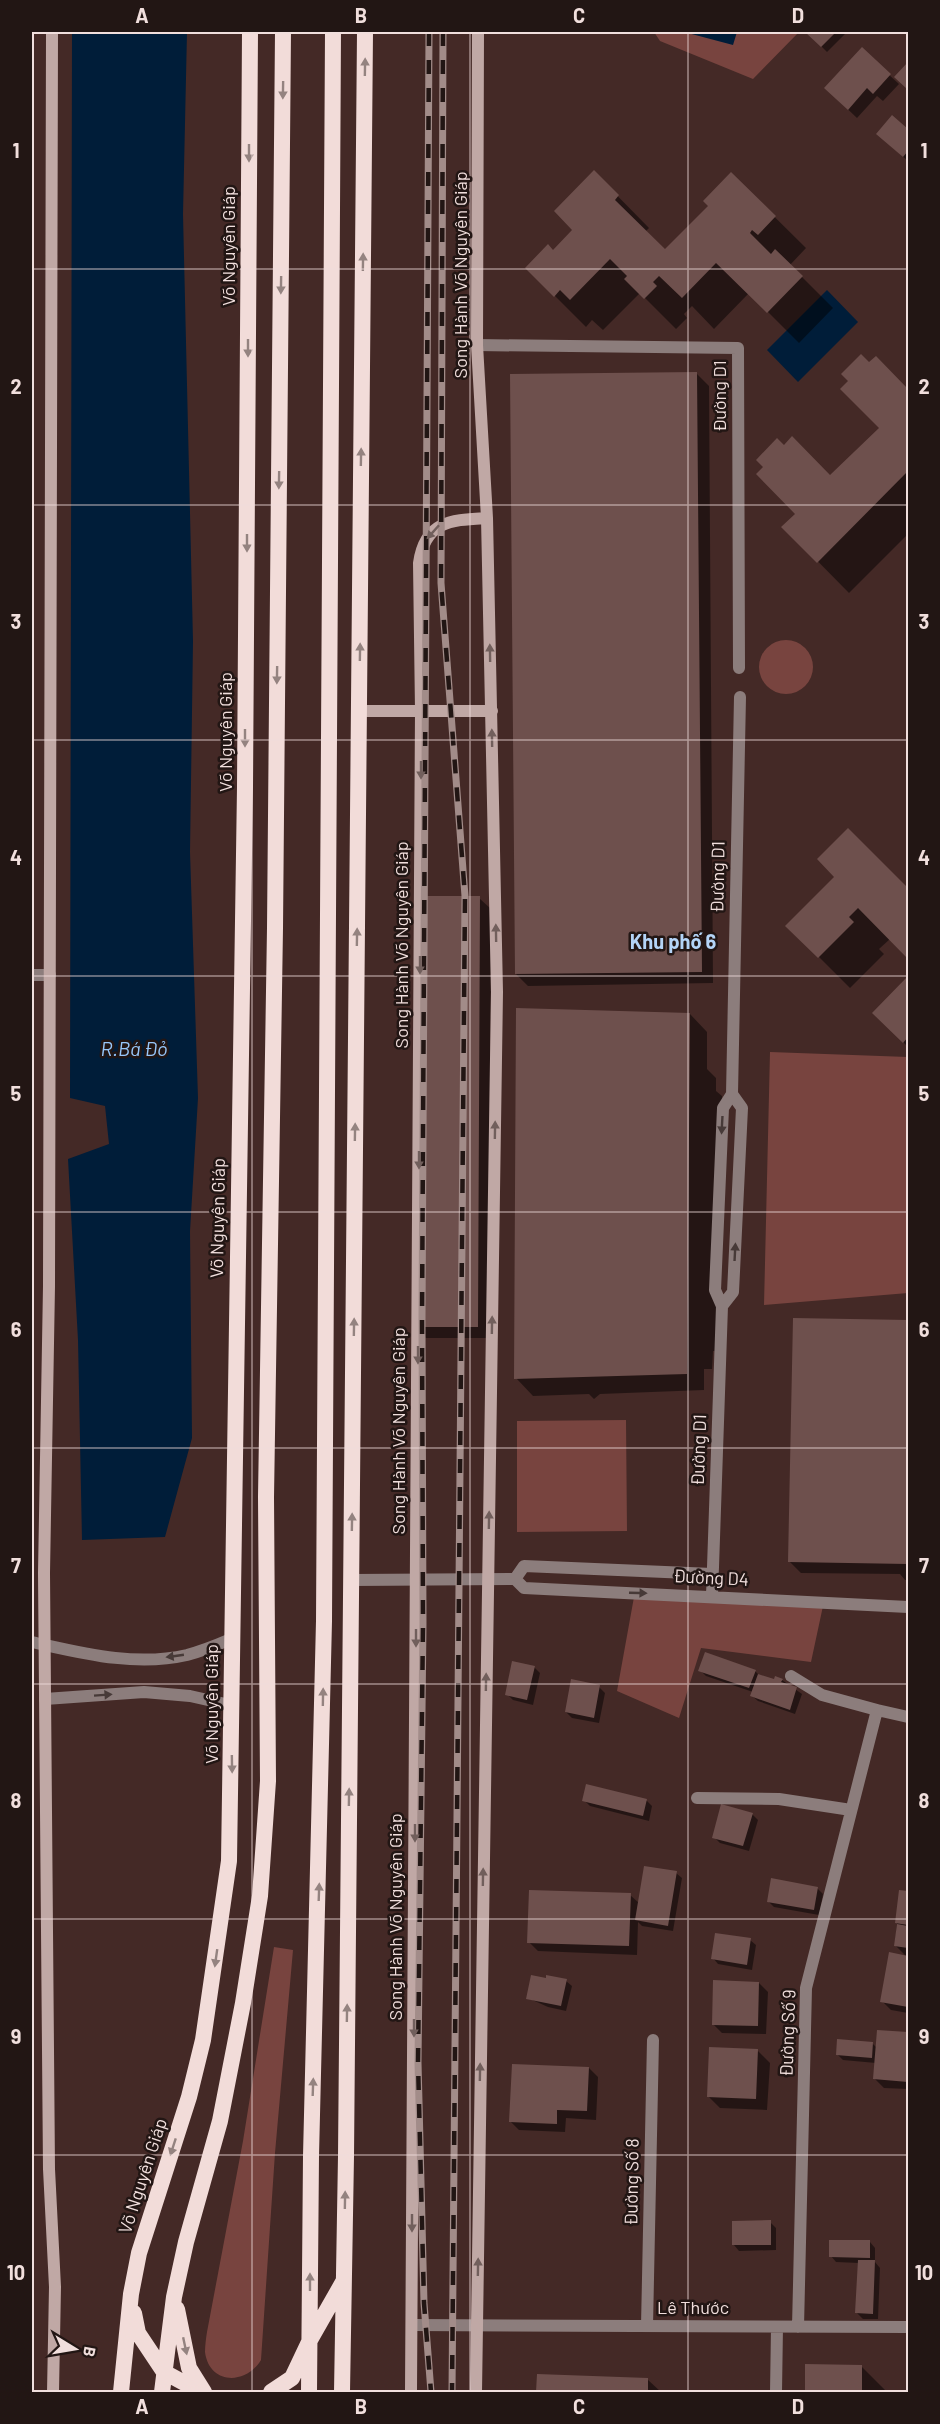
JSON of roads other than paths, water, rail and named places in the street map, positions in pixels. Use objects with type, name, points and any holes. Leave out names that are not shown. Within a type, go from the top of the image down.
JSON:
[{"type":"highway","name":"Võ Nguyên Giáp","points":[[121,2392],[131,2294],[139,2253],[189,2097],[203,2040],[230,1861],[232,1777],[230,1705],[245,787],[250,32]]},
{"type":"highway","points":[[162,2392],[174,2297],[186,2242],[220,2121],[243,2003],[260,1896],[268,1781],[266,1497],[275,928],[283,32]]},
{"type":"highway","points":[[309,2392],[311,2156],[324,1609],[333,32]]},
{"type":"highway","points":[[342,2392],[365,32]]},
{"type":"highway","points":[[271,2392],[291,2378],[344,2280]]},
{"type":"highway","points":[[131,2294],[138,2333],[164,2372],[202,2392]]},
{"type":"highway","points":[[174,2297],[189,2368],[202,2392]]},
{"type":"main road","points":[[52,32],[49,1286],[44,1573],[38,1643],[45,1699],[49,2169],[55,2287],[53,2392]]},
{"type":"main road","name":"Song Hành Võ Nguyên Giáp","points":[[476,2392],[497,992],[488,518],[477,345],[478,32]]},
{"type":"main road","name":"Song Hành Võ Nguyên Giáp","points":[[411,2392],[422,711],[421,551],[427,539],[442,523],[450,520],[488,518]]},
{"type":"main road","points":[[359,711],[492,711]]},
{"type":"street","name":"Đường D1","points":[[477,345],[738,348],[739,668]]},
{"type":"street","name":"Đường D1","points":[[712,1596],[722,1306],[715,1290],[723,1108],[732,1094],[740,697]]},
{"type":"street","points":[[32,975],[50,975]]},
{"type":"street","name":"Đường D1","points":[[722,1306],[733,1292],[742,1108],[732,1094]]},
{"type":"street","name":"Đường D4","points":[[515,1579],[524,1566],[712,1574]]},
{"type":"street","points":[[579,1590],[580,1568]]},
{"type":"street","name":"Đường D4","points":[[351,1580],[515,1579],[524,1588],[909,1607]]},
{"type":"street","points":[[38,1643],[100,1657],[156,1658],[187,1655],[231,1639]]},
{"type":"street","points":[[791,1676],[822,1695],[909,1717]]},
{"type":"street","points":[[45,1699],[144,1692],[190,1696],[230,1705]]},
{"type":"street","name":"Đường Số 9","points":[[798,2327],[806,1988],[877,1710]]},
{"type":"street","points":[[697,1798],[779,1799],[851,1810]]},
{"type":"street","name":"Đường Số 8","points":[[647,2326],[653,2040]]},
{"type":"street","name":"Lê Thước","points":[[412,2325],[909,2327]]},
{"type":"street","points":[[776,2392],[777,2326]]},
{"type":"water","name":"R.Bá Đỏ","points":[[72,32],[187,32],[183,214],[193,641],[190,852],[198,1098],[190,1231],[192,1438],[165,1537],[82,1540],[78,1340],[68,1159],[109,1144],[105,1106],[70,1098]]},
{"type":"water","points":[[684,32],[737,32],[733,45]]},
{"type":"water","points":[[827,290],[858,322],[798,382],[767,350]]},
{"type":"railway","points":[[429,32],[422,1320],[423,1624],[418,2062],[424,2303],[431,2392]]},
{"type":"railway","points":[[443,32],[441,583],[465,896],[452,2392]]},
{"type":"district","name":"Khu phố 6","points":[[673,942]]}]
